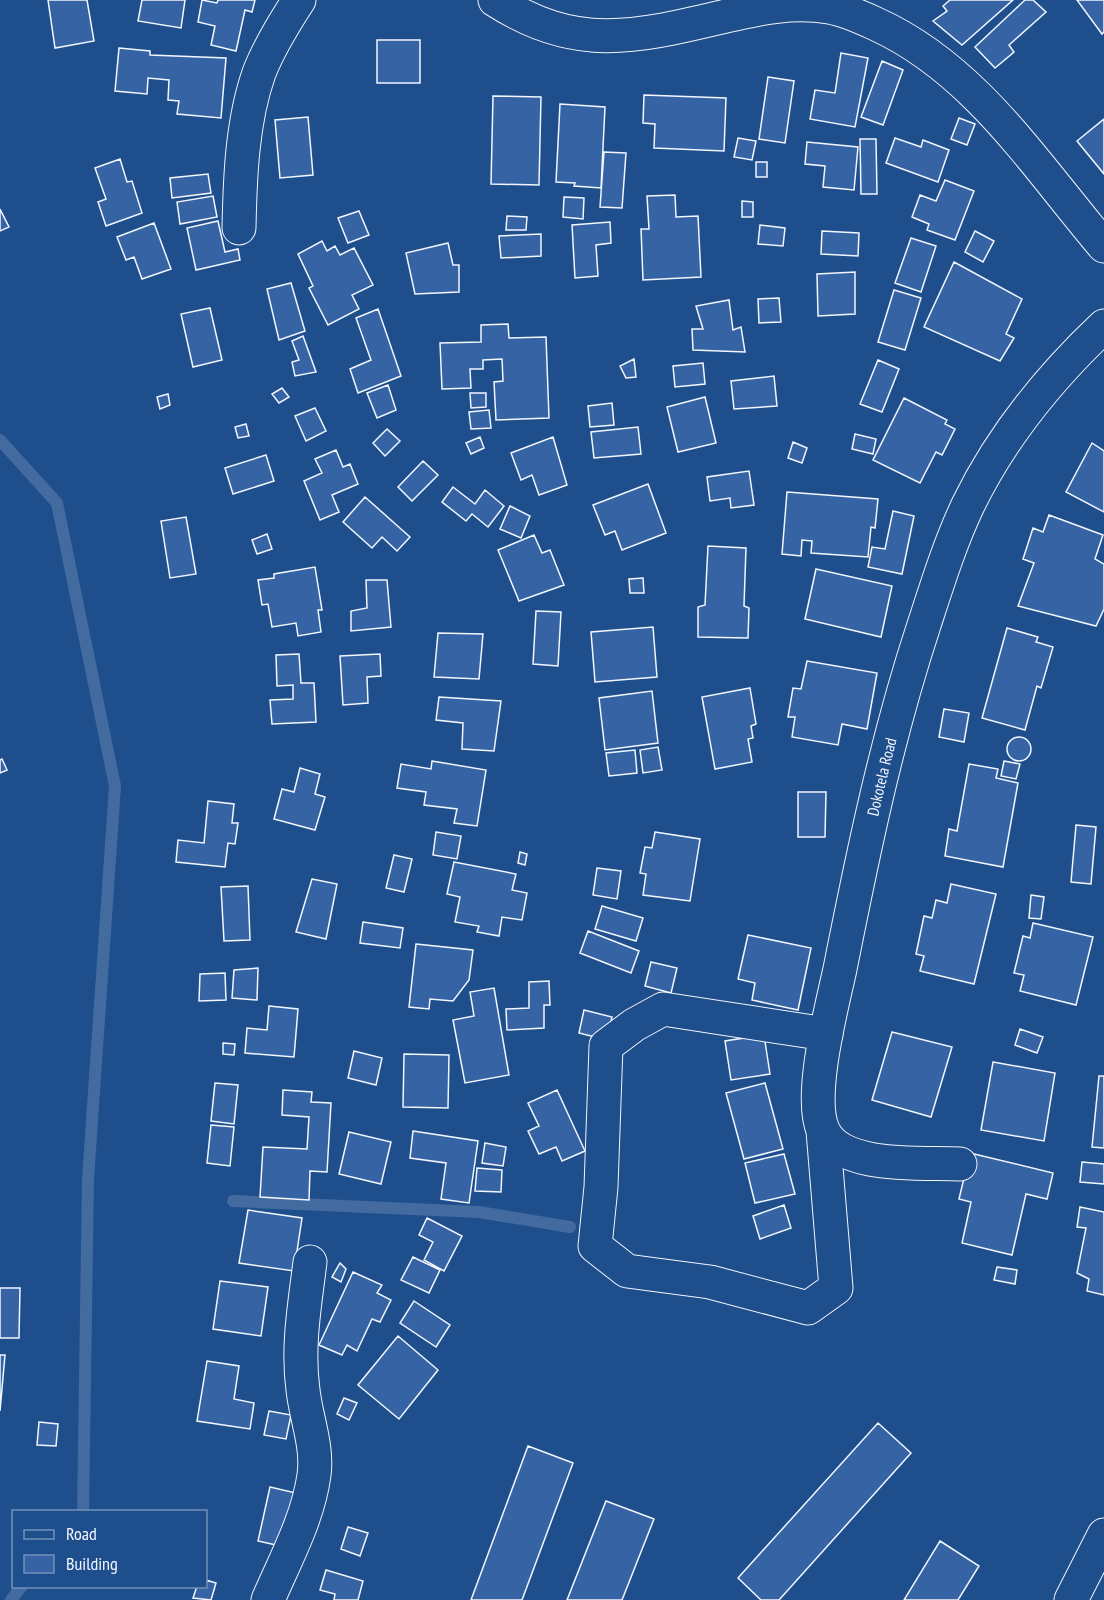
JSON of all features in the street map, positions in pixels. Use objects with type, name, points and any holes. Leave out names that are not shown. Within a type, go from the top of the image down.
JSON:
[{"type":"street","points":[[238,228],[245,145],[259,74],[270,48],[299,0]]},
{"type":"street","points":[[495,0],[520,16],[549,27],[581,35],[616,38],[651,34],[762,7],[791,4],[829,7],[860,17],[896,33],[930,54],[961,79],[1005,126],[1104,246]]},
{"type":"street","name":"Dokotela Road","points":[[826,1034],[663,1009],[634,1025],[606,1046],[601,1187],[595,1246],[627,1271],[710,1282],[808,1308],[836,1288],[823,1131],[819,1108],[826,1034],[886,755],[912,661],[942,569],[968,505],[992,463],[1024,415],[1054,377],[1104,326]]},
{"type":"street","points":[[823,1131],[839,1150],[857,1158],[960,1164]]},
{"type":"street","points":[[268,1600],[303,1517],[314,1474],[315,1455],[303,1390],[301,1362],[310,1262]]},
{"type":"street","points":[[1071,1600],[1104,1535]]},
{"type":"building","points":[[48,0],[87,0],[94,41],[55,48]]},
{"type":"building","points":[[142,0],[185,0],[181,28],[138,21]]},
{"type":"building","points":[[202,0],[217,3],[218,0],[255,0],[252,12],[245,10],[236,51],[211,45],[215,26],[198,22]]},
{"type":"building","points":[[950,0],[1013,0],[962,45],[933,21],[947,11],[943,6]]},
{"type":"building","points":[[1025,0],[1033,0],[1046,12],[1009,45],[1014,52],[995,68],[975,47]]},
{"type":"building","points":[[1077,0],[1104,0],[1104,32],[1102,34]]},
{"type":"building","points":[[377,40],[420,40],[420,83],[377,83]]},
{"type":"building","points":[[119,48],[150,51],[150,55],[226,58],[221,118],[177,114],[179,101],[168,100],[169,80],[148,78],[147,94],[115,91]]},
{"type":"building","points":[[841,53],[868,58],[855,127],[810,119],[815,90],[835,93]]},
{"type":"building","points":[[882,61],[903,70],[883,125],[861,117]]},
{"type":"building","points":[[768,77],[794,81],[785,143],[759,139]]},
{"type":"building","points":[[644,95],[726,98],[724,151],[654,148],[655,124],[643,123]]},
{"type":"building","points":[[493,96],[541,97],[539,185],[491,184]]},
{"type":"building","points":[[560,104],[605,107],[601,188],[556,182]]},
{"type":"building","points":[[308,117],[313,175],[280,178],[275,120]]},
{"type":"building","points":[[959,118],[975,124],[967,145],[951,139]]},
{"type":"building","points":[[1104,119],[1104,174],[1077,141]]},
{"type":"building","points":[[738,138],[756,141],[752,160],[734,157]]},
{"type":"building","points":[[895,138],[921,147],[923,140],[949,150],[938,182],[886,163]]},
{"type":"building","points":[[860,139],[876,139],[877,194],[861,194]]},
{"type":"building","points":[[807,142],[858,147],[854,190],[823,187],[825,166],[805,164]]},
{"type":"building","points":[[604,152],[626,153],[622,208],[600,207]]},
{"type":"building","points":[[120,159],[127,182],[132,181],[142,213],[106,226],[98,202],[106,199],[95,168]]},
{"type":"building","points":[[756,162],[767,162],[767,177],[756,177]]},
{"type":"building","points":[[208,174],[211,193],[172,198],[170,178]]},
{"type":"building","points":[[945,180],[974,191],[955,240],[927,230],[929,224],[912,217],[920,195],[936,201]]},
{"type":"building","points":[[675,195],[676,217],[698,216],[701,277],[643,280],[641,229],[649,229],[647,196]]},
{"type":"building","points":[[213,196],[217,217],[180,224],[177,202]]},
{"type":"building","points":[[564,197],[584,198],[583,219],[563,217]]},
{"type":"building","points":[[742,201],[753,202],[753,217],[742,217]]},
{"type":"building","points":[[0,209],[9,227],[0,231]]},
{"type":"building","points":[[359,211],[369,235],[348,243],[338,218]]},
{"type":"building","points":[[507,216],[527,217],[526,230],[506,230]]},
{"type":"building","points":[[218,221],[225,252],[238,249],[240,260],[196,270],[187,228]]},
{"type":"building","points":[[610,222],[611,243],[596,245],[598,276],[575,278],[572,225]]},
{"type":"building","points":[[154,223],[171,269],[142,279],[134,257],[126,260],[117,237]]},
{"type":"building","points":[[760,225],[785,228],[783,246],[758,244]]},
{"type":"building","points":[[822,231],[859,233],[858,256],[821,254]]},
{"type":"building","points":[[975,231],[994,241],[983,262],[965,252]]},
{"type":"building","points":[[541,234],[541,256],[501,258],[499,236]]},
{"type":"building","points":[[911,238],[936,246],[921,292],[895,283]]},
{"type":"building","points":[[322,241],[327,251],[335,246],[340,255],[354,248],[373,285],[352,295],[359,309],[328,325],[309,288],[313,286],[298,254]]},
{"type":"building","points":[[448,243],[453,265],[459,265],[459,292],[415,294],[406,253]]},
{"type":"building","points":[[954,262],[1022,299],[1006,334],[1014,338],[1000,361],[924,327]]},
{"type":"building","points":[[855,272],[855,314],[818,316],[817,274]]},
{"type":"building","points":[[291,283],[305,331],[279,340],[267,289]]},
{"type":"building","points":[[894,290],[921,298],[905,350],[878,342]]},
{"type":"building","points":[[779,298],[781,322],[759,323],[758,299]]},
{"type":"building","points":[[729,300],[733,330],[741,327],[745,352],[693,350],[692,329],[703,329],[696,306]]},
{"type":"building","points":[[210,308],[222,360],[193,367],[181,314]]},
{"type":"building","points":[[378,309],[401,376],[358,393],[350,369],[371,360],[356,318]]},
{"type":"building","points":[[508,324],[509,338],[546,337],[549,418],[496,420],[494,382],[503,381],[502,359],[483,360],[483,369],[470,369],[471,388],[442,389],[440,343],[481,342],[481,325]]},
{"type":"building","points":[[303,336],[316,372],[295,376],[292,362],[299,360],[292,341]]},
{"type":"building","points":[[634,359],[636,377],[626,378],[620,366]]},
{"type":"building","points":[[878,360],[899,369],[882,412],[860,404]]},
{"type":"building","points":[[703,363],[705,384],[675,387],[673,366]]},
{"type":"building","points":[[774,376],[777,406],[734,409],[731,381]]},
{"type":"building","points":[[388,385],[396,410],[377,418],[367,393]]},
{"type":"building","points":[[282,388],[289,397],[279,403],[272,394]]},
{"type":"building","points":[[470,393],[486,393],[486,407],[471,408]]},
{"type":"building","points":[[168,394],[170,405],[160,409],[157,397]]},
{"type":"building","points":[[705,397],[716,443],[678,452],[667,407]]},
{"type":"building","points":[[904,398],[947,420],[945,424],[955,429],[942,455],[936,452],[920,483],[873,460]]},
{"type":"building","points":[[612,403],[614,425],[590,427],[588,406]]},
{"type":"building","points":[[315,408],[326,431],[306,441],[295,416]]},
{"type":"building","points":[[489,410],[491,428],[471,429],[469,412]]},
{"type":"building","points":[[246,424],[249,436],[238,438],[235,427]]},
{"type":"building","points":[[638,427],[641,454],[594,458],[591,432]]},
{"type":"building","points":[[387,429],[400,441],[385,456],[373,443]]},
{"type":"building","points":[[855,434],[876,439],[873,454],[852,449]]},
{"type":"building","points":[[480,437],[484,448],[471,454],[466,443]]},
{"type":"building","points":[[553,437],[567,485],[539,495],[532,475],[521,480],[511,453]]},
{"type":"building","points":[[793,442],[807,448],[802,463],[788,458]]},
{"type":"building","points":[[1092,443],[1104,451],[1104,512],[1066,492]]},
{"type":"building","points":[[336,450],[343,467],[350,464],[358,484],[332,495],[339,512],[320,520],[304,481],[322,473],[315,459]]},
{"type":"building","points":[[266,455],[274,481],[233,494],[225,468]]},
{"type":"building","points":[[423,461],[438,475],[412,501],[398,487]]},
{"type":"building","points":[[749,471],[754,505],[731,508],[730,498],[710,501],[707,477]]},
{"type":"building","points":[[648,484],[666,533],[622,550],[615,531],[605,535],[593,505]]},
{"type":"building","points":[[453,487],[475,504],[485,490],[504,506],[488,527],[472,514],[466,521],[442,502]]},
{"type":"building","points":[[787,492],[878,499],[875,528],[871,527],[868,557],[811,553],[812,541],[802,540],[801,556],[782,554]]},
{"type":"building","points":[[365,497],[410,537],[397,551],[382,537],[372,548],[343,522]]},
{"type":"building","points":[[510,506],[530,516],[521,538],[500,529]]},
{"type":"building","points":[[893,511],[914,516],[902,574],[868,567],[872,547],[885,549]]},
{"type":"building","points":[[1049,515],[1103,535],[1095,559],[1104,564],[1104,609],[1096,626],[1018,606],[1034,563],[1023,559],[1033,528],[1043,532]]},
{"type":"building","points":[[186,517],[196,574],[170,578],[161,521]]},
{"type":"building","points":[[267,534],[272,549],[257,554],[252,540]]},
{"type":"building","points":[[534,535],[542,553],[550,550],[564,585],[519,601],[498,550]]},
{"type":"building","points":[[708,546],[746,548],[744,606],[749,608],[748,638],[698,637],[698,607],[705,605]]},
{"type":"building","points":[[315,567],[322,610],[318,610],[321,632],[298,636],[296,623],[272,627],[268,604],[262,605],[258,580],[274,578],[274,574]]},
{"type":"building","points":[[816,569],[892,586],[881,637],[805,619]]},
{"type":"building","points":[[643,578],[644,593],[630,593],[629,579]]},
{"type":"building","points":[[366,580],[387,580],[391,627],[351,631],[351,611],[367,608]]},
{"type":"building","points":[[536,611],[561,612],[558,666],[533,664]]},
{"type":"building","points":[[653,627],[657,677],[595,682],[591,632]]},
{"type":"building","points":[[1007,628],[1038,637],[1036,642],[1053,647],[1041,688],[1037,686],[1025,730],[982,718]]},
{"type":"building","points":[[438,633],[483,634],[479,679],[434,677]]},
{"type":"building","points":[[299,654],[301,683],[314,683],[316,722],[272,724],[270,700],[293,699],[293,685],[277,686],[276,655]]},
{"type":"building","points":[[380,654],[381,676],[367,677],[368,703],[343,705],[340,656]]},
{"type":"building","points":[[807,661],[877,673],[867,729],[842,724],[838,745],[792,737],[795,717],[788,717],[793,688],[801,689]]},
{"type":"building","points":[[750,688],[756,724],[751,726],[753,738],[748,739],[752,762],[715,769],[702,697]]},
{"type":"building","points":[[652,691],[658,743],[605,750],[599,698]]},
{"type":"building","points":[[439,697],[501,701],[494,751],[462,749],[463,723],[436,720]]},
{"type":"building","points":[[944,709],[969,713],[964,742],[939,737]]},
{"type":"building","points":[[1019,737],[1028,740],[1031,749],[1028,758],[1019,761],[1010,758],[1007,749],[1010,740]]},
{"type":"building","points":[[658,747],[662,770],[643,773],[640,750]]},
{"type":"building","points":[[635,750],[637,773],[609,776],[606,753]]},
{"type":"building","points":[[2,759],[7,770],[0,773],[0,760]]},
{"type":"building","points":[[432,761],[486,770],[477,826],[454,823],[457,809],[424,805],[426,792],[397,788],[401,764],[431,769]]},
{"type":"building","points":[[1004,761],[1020,764],[1016,779],[1001,776]]},
{"type":"building","points":[[969,764],[998,769],[996,778],[1018,783],[1003,867],[945,856],[949,829],[957,831]]},
{"type":"building","points":[[300,768],[320,774],[315,794],[325,797],[315,830],[274,819],[282,789],[294,792]]},
{"type":"building","points":[[798,792],[826,792],[825,837],[798,837]]},
{"type":"building","points":[[208,801],[234,804],[232,823],[238,823],[235,844],[228,843],[225,867],[176,862],[178,840],[204,843]]},
{"type":"building","points":[[1076,825],[1096,827],[1091,884],[1071,882]]},
{"type":"building","points":[[436,832],[461,836],[457,859],[433,855]]},
{"type":"building","points":[[655,832],[700,839],[690,901],[643,895],[646,874],[640,873],[645,847],[652,848]]},
{"type":"building","points":[[520,852],[527,854],[525,865],[518,863]]},
{"type":"building","points":[[394,855],[412,859],[404,892],[386,888]]},
{"type":"building","points":[[454,862],[516,874],[512,890],[527,893],[522,920],[502,917],[499,936],[477,932],[479,926],[455,922],[460,897],[447,894]]},
{"type":"building","points":[[597,868],[621,871],[617,899],[593,895]]},
{"type":"building","points":[[312,879],[337,884],[326,939],[296,932]]},
{"type":"building","points":[[951,884],[996,894],[974,984],[920,971],[924,956],[916,954],[924,916],[932,918],[936,900],[947,903]]},
{"type":"building","points":[[248,886],[250,940],[224,941],[221,887]]},
{"type":"building","points":[[1031,895],[1044,897],[1041,919],[1029,918]]},
{"type":"building","points":[[602,906],[643,918],[636,941],[595,929]]},
{"type":"building","points":[[363,922],[403,928],[400,948],[360,943]]},
{"type":"building","points":[[1033,923],[1093,937],[1076,1005],[1020,991],[1024,975],[1014,973],[1023,936],[1030,938]]},
{"type":"building","points":[[588,931],[639,951],[631,973],[580,953]]},
{"type":"building","points":[[748,935],[811,948],[798,1010],[752,1000],[755,983],[738,979]]},
{"type":"building","points":[[416,944],[473,950],[469,980],[453,1001],[430,999],[429,1009],[409,1007]]},
{"type":"building","points":[[651,962],[677,968],[671,993],[645,986]]},
{"type":"building","points":[[258,968],[257,1000],[232,998],[234,970]]},
{"type":"building","points":[[225,973],[226,1000],[199,1001],[200,974]]},
{"type":"building","points":[[549,981],[550,1005],[544,1005],[544,1028],[507,1030],[506,1009],[529,1008],[529,982]]},
{"type":"building","points":[[494,988],[509,1075],[465,1083],[453,1020],[474,1016],[470,992]]},
{"type":"building","points":[[269,1006],[298,1009],[294,1057],[245,1053],[247,1028],[267,1030]]},
{"type":"building","points":[[584,1010],[612,1017],[607,1040],[579,1033]]},
{"type":"building","points":[[1020,1029],[1043,1037],[1037,1053],[1015,1045]]},
{"type":"building","points":[[892,1032],[952,1047],[931,1117],[872,1100]]},
{"type":"building","points":[[764,1035],[770,1074],[731,1080],[725,1041]]},
{"type":"building","points":[[223,1043],[235,1044],[234,1055],[223,1054]]},
{"type":"building","points":[[354,1051],[382,1058],[376,1085],[348,1078]]},
{"type":"building","points":[[404,1054],[449,1055],[448,1108],[403,1107]]},
{"type":"building","points":[[993,1062],[1055,1073],[1044,1141],[981,1130]]},
{"type":"building","points":[[1099,1076],[1104,1076],[1104,1148],[1092,1147]]},
{"type":"building","points":[[215,1083],[238,1085],[234,1124],[211,1121]]},
{"type":"building","points":[[765,1083],[783,1149],[744,1159],[726,1093]]},
{"type":"building","points":[[283,1090],[312,1092],[311,1102],[331,1103],[327,1172],[310,1171],[309,1200],[260,1197],[263,1147],[307,1149],[309,1117],[282,1115]]},
{"type":"building","points":[[557,1090],[585,1151],[562,1161],[556,1147],[539,1154],[528,1131],[539,1126],[528,1103]]},
{"type":"building","points":[[211,1125],[234,1127],[230,1166],[207,1163]]},
{"type":"building","points":[[413,1131],[478,1141],[469,1203],[441,1199],[446,1163],[410,1158]]},
{"type":"building","points":[[349,1132],[391,1142],[381,1184],[339,1174]]},
{"type":"building","points":[[485,1143],[506,1147],[503,1166],[482,1163]]},
{"type":"building","points":[[970,1153],[1053,1173],[1047,1199],[1026,1194],[1012,1255],[962,1243],[971,1202],[959,1199]]},
{"type":"building","points":[[784,1154],[795,1194],[755,1203],[745,1163]]},
{"type":"building","points":[[1082,1162],[1104,1164],[1104,1184],[1080,1182]]},
{"type":"building","points":[[477,1168],[502,1170],[501,1192],[475,1191]]},
{"type":"building","points":[[784,1205],[791,1228],[760,1239],[753,1216]]},
{"type":"building","points":[[1080,1207],[1104,1212],[1104,1295],[1087,1291],[1089,1279],[1077,1273],[1086,1228],[1077,1227]]},
{"type":"building","points":[[248,1210],[302,1218],[294,1271],[239,1263]]},
{"type":"building","points":[[427,1218],[462,1236],[444,1271],[424,1260],[433,1242],[419,1235]]},
{"type":"building","points":[[413,1257],[440,1270],[429,1293],[401,1280]]},
{"type":"building","points":[[340,1263],[346,1269],[341,1282],[332,1277]]},
{"type":"building","points":[[997,1267],[1017,1270],[1015,1284],[994,1280]]},
{"type":"building","points":[[353,1272],[382,1285],[377,1293],[391,1300],[380,1322],[372,1319],[357,1351],[347,1345],[342,1355],[319,1345]]},
{"type":"building","points":[[220,1281],[268,1287],[261,1336],[213,1329]]},
{"type":"building","points":[[0,1288],[20,1288],[19,1338],[0,1338]]},
{"type":"building","points":[[414,1301],[450,1325],[436,1347],[400,1323]]},
{"type":"building","points":[[398,1336],[438,1370],[399,1419],[358,1385]]},
{"type":"building","points":[[0,1355],[5,1355],[0,1411]]},
{"type":"building","points":[[207,1361],[239,1366],[234,1399],[254,1403],[250,1429],[197,1421]]},
{"type":"building","points":[[344,1398],[357,1403],[349,1420],[337,1414]]},
{"type":"building","points":[[269,1411],[291,1415],[286,1439],[264,1435]]},
{"type":"building","points":[[39,1422],[58,1424],[56,1446],[37,1445]]},
{"type":"building","points":[[878,1423],[911,1453],[779,1600],[761,1600],[738,1578]]},
{"type":"building","points":[[528,1446],[573,1463],[522,1600],[471,1600]]},
{"type":"building","points":[[270,1487],[296,1493],[285,1547],[258,1541]]},
{"type":"building","points":[[606,1501],[654,1519],[622,1600],[567,1600]]},
{"type":"building","points":[[348,1527],[368,1533],[360,1556],[341,1549]]},
{"type":"building","points":[[940,1541],[979,1566],[958,1600],[904,1600]]},
{"type":"building","points":[[326,1570],[363,1581],[358,1600],[334,1600],[335,1594],[320,1590]]},
{"type":"building","points":[[207,1580],[216,1583],[211,1600],[193,1598],[196,1588],[207,1588]]},
{"type":"waterway","points":[[0,440],[57,503],[115,786],[88,1179],[83,1510]]},
{"type":"waterway","points":[[233,1201],[479,1212],[570,1227]]},
{"type":"waterway","points":[[11,1600],[20,1588]]}]
